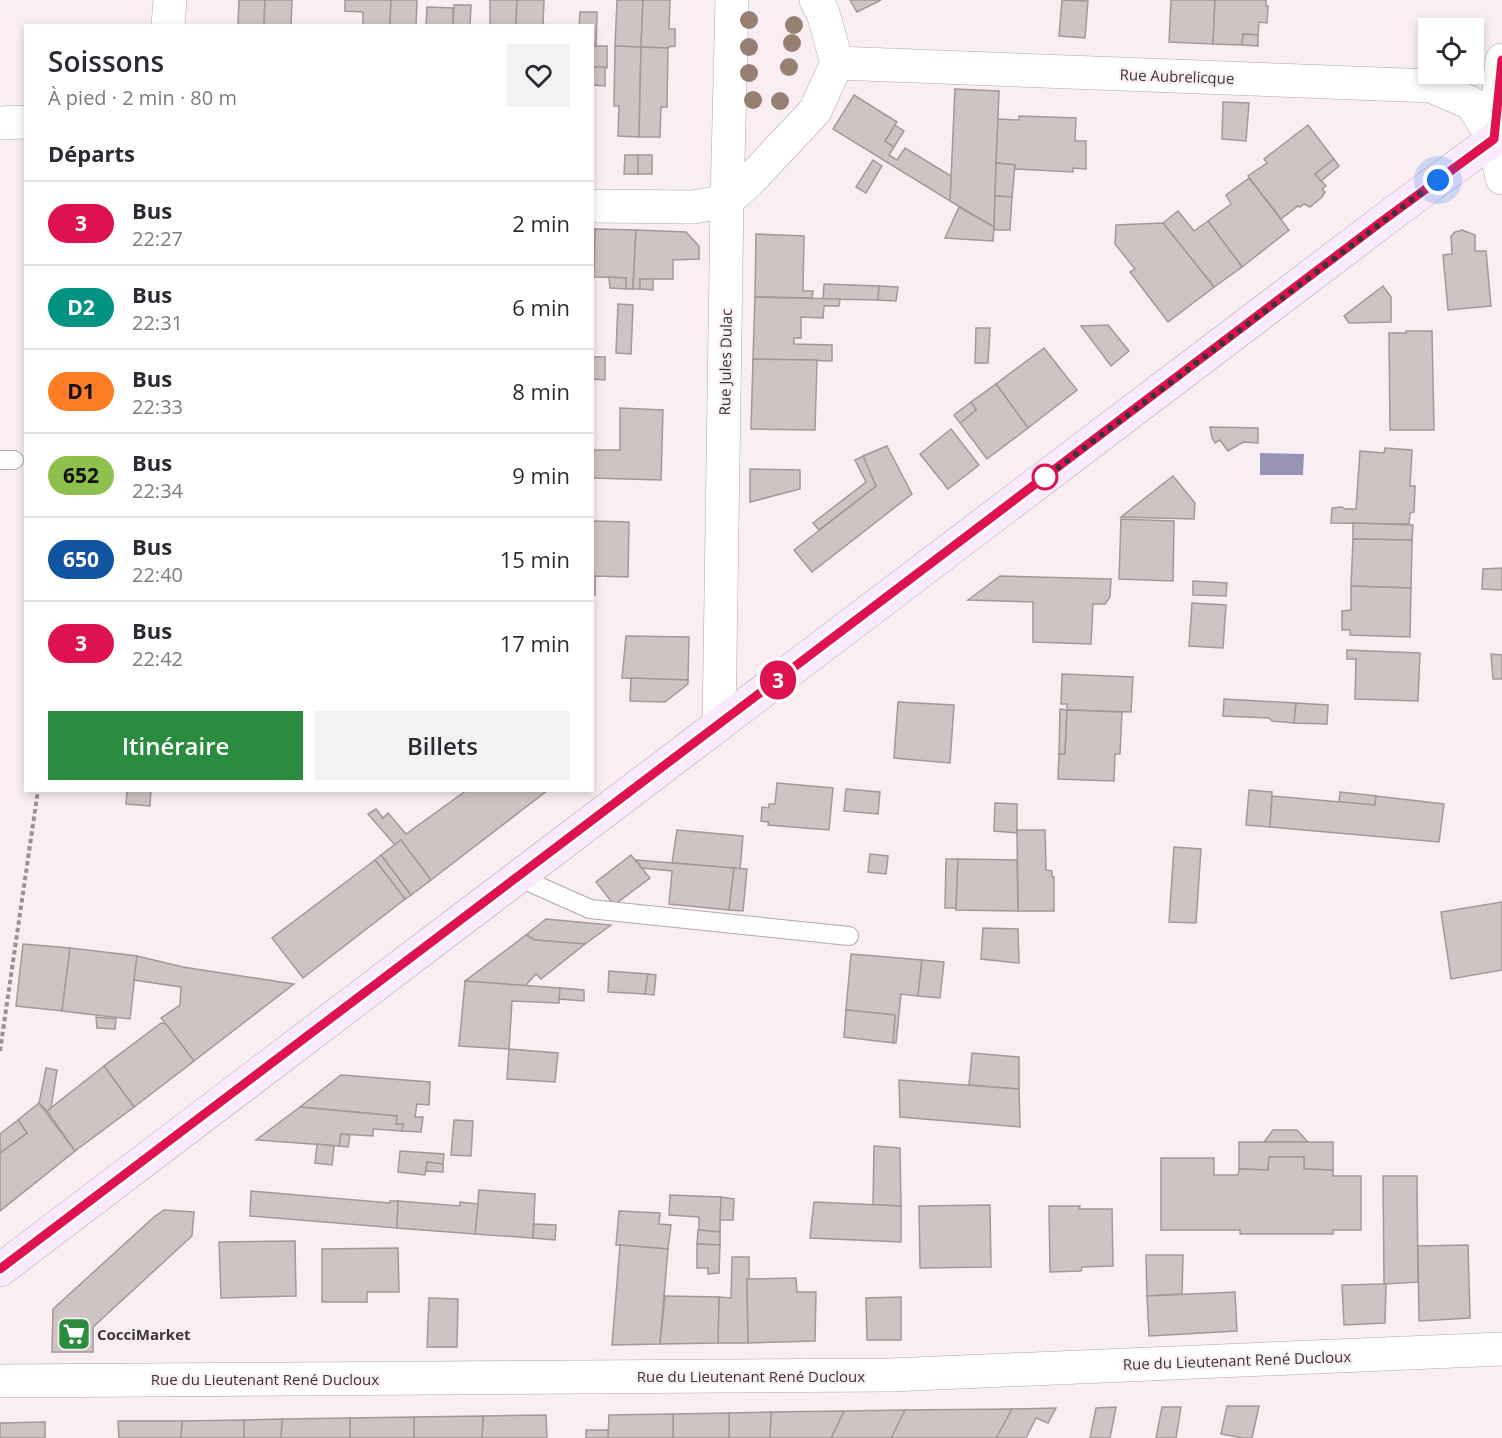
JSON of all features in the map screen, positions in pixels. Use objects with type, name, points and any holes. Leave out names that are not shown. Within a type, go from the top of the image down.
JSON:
[{"type":"main road","points":[[0,1270],[1498,136]]},
{"type":"street","points":[[168,24],[170,0]]},
{"type":"street","name":"Rue Jules Dulac","points":[[719,725],[732,0]]},
{"type":"street","points":[[594,206],[693,207],[728,201],[815,111],[837,63],[824,13],[816,0]]},
{"type":"street","points":[[1502,60],[1498,136],[1502,178]]},
{"type":"street","name":"Rue Aubrelicque","points":[[837,63],[1431,86],[1471,103],[1498,136]]},
{"type":"street","points":[[0,123],[24,122]]},
{"type":"street","name":"Rue du Lieutenant René Ducloux","points":[[0,1381],[891,1375],[1502,1349]]},
{"type":"lane","points":[[518,877],[591,909],[849,936]]},
{"type":"path","points":[[0,1050],[38,792]]},
{"type":"shaded area","points":[[1260,453],[1304,454],[1303,475],[1260,475]]},
{"type":"building","points":[[239,0],[265,0],[264,24],[238,24]]},
{"type":"building","points":[[265,0],[292,0],[291,24],[264,24]]},
{"type":"building","points":[[345,0],[391,0],[390,24],[363,24],[363,12],[345,11]]},
{"type":"building","points":[[391,0],[417,0],[416,24],[390,24]]},
{"type":"building","points":[[490,0],[517,0],[516,24],[490,24]]},
{"type":"building","points":[[517,0],[544,0],[543,24],[516,24]]},
{"type":"building","points":[[617,0],[643,0],[641,47],[615,46]]},
{"type":"building","points":[[643,0],[670,0],[669,29],[675,29],[675,46],[641,47]]},
{"type":"building","points":[[850,0],[881,0],[857,12]]},
{"type":"building","points":[[1062,0],[1088,1],[1085,38],[1059,36]]},
{"type":"building","points":[[1171,0],[1215,0],[1213,44],[1169,42]]},
{"type":"building","points":[[1215,0],[1266,0],[1267,23],[1259,22],[1258,35],[1243,34],[1242,45],[1213,44]]},
{"type":"building","points":[[454,5],[471,5],[470,24],[453,24]]},
{"type":"building","points":[[427,7],[453,8],[453,24],[426,24]]},
{"type":"building","points":[[580,12],[597,12],[596,45],[594,45],[594,24],[579,24]]},
{"type":"building","points":[[1243,34],[1258,35],[1258,46],[1242,45]]},
{"type":"building","points":[[594,46],[607,46],[607,68],[594,67]]},
{"type":"building","points":[[615,46],[641,47],[639,137],[618,136],[619,106],[614,106]]},
{"type":"building","points":[[641,47],[668,48],[667,107],[661,107],[660,137],[639,137]]},
{"type":"building","points":[[594,67],[605,67],[605,86],[594,85]]},
{"type":"building","points":[[955,89],[999,91],[994,227],[950,201]]},
{"type":"building","points":[[854,95],[897,122],[885,141],[894,147],[889,155],[897,160],[905,148],[951,176],[950,201],[833,129]]},
{"type":"building","points":[[1223,102],[1249,103],[1246,141],[1222,139]]},
{"type":"building","points":[[1019,116],[1076,118],[1075,141],[1086,141],[1086,169],[1073,168],[1073,172],[1015,169],[1015,165],[996,163],[998,119],[1019,120]]},
{"type":"building","points":[[895,125],[904,131],[894,147],[885,141]]},
{"type":"building","points":[[1308,125],[1334,159],[1315,174],[1326,186],[1322,189],[1325,192],[1310,207],[1304,204],[1298,206],[1281,219],[1248,176],[1267,163],[1264,159]]},
{"type":"building","points":[[625,155],[638,155],[638,174],[624,174]]},
{"type":"building","points":[[638,155],[652,155],[652,174],[638,174]]},
{"type":"building","points":[[1334,159],[1339,166],[1321,181],[1315,174]]},
{"type":"building","points":[[873,160],[882,166],[866,193],[856,187]]},
{"type":"building","points":[[996,163],[1015,165],[1012,197],[995,196]]},
{"type":"building","points":[[1249,178],[1289,230],[1242,267],[1208,221],[1231,204],[1226,195]]},
{"type":"building","points":[[995,196],[1012,197],[1010,230],[994,230]]},
{"type":"building","points":[[959,207],[994,227],[993,241],[945,238]]},
{"type":"building","points":[[1178,211],[1194,231],[1208,221],[1242,267],[1214,287],[1163,223]]},
{"type":"building","points":[[1163,223],[1214,287],[1168,322],[1130,272],[1135,269],[1115,244],[1116,225]]},
{"type":"building","points":[[595,229],[636,230],[633,289],[626,289],[626,278],[594,277]]},
{"type":"building","points":[[636,230],[686,232],[699,246],[699,259],[673,260],[673,279],[640,279],[640,289],[633,289]]},
{"type":"building","points":[[1462,230],[1475,235],[1475,251],[1486,251],[1491,306],[1448,310],[1443,255],[1452,254],[1451,236]]},
{"type":"building","points":[[756,234],[804,236],[803,291],[813,291],[812,298],[755,297]]},
{"type":"building","points":[[609,277],[626,278],[626,289],[610,288]]},
{"type":"building","points":[[640,279],[653,279],[653,290],[640,289]]},
{"type":"building","points":[[824,284],[879,286],[878,300],[823,299]]},
{"type":"building","points":[[879,286],[898,287],[896,301],[878,300]]},
{"type":"building","points":[[1383,286],[1391,297],[1391,322],[1349,323],[1344,316]]},
{"type":"building","points":[[755,297],[840,299],[839,306],[824,306],[823,318],[801,317],[801,338],[794,338],[794,344],[832,345],[832,361],[753,359]]},
{"type":"building","points":[[618,304],[633,305],[631,354],[616,353]]},
{"type":"building","points":[[1108,325],[1129,351],[1111,366],[1081,326]]},
{"type":"building","points":[[976,328],[990,328],[988,363],[975,363]]},
{"type":"building","points":[[1406,331],[1432,331],[1434,430],[1390,430],[1389,333],[1406,333]]},
{"type":"building","points":[[1044,348],[1077,390],[1028,428],[996,384]]},
{"type":"building","points":[[594,357],[605,357],[605,380],[594,379]]},
{"type":"building","points":[[753,359],[817,360],[815,430],[751,429]]},
{"type":"building","points":[[996,384],[1028,428],[987,459],[960,423],[976,410],[971,402]]},
{"type":"building","points":[[971,402],[976,410],[960,423],[954,415]]},
{"type":"building","points":[[620,408],[663,410],[661,480],[594,478],[594,450],[620,450]]},
{"type":"building","points":[[1210,427],[1258,428],[1258,443],[1243,442],[1228,451],[1220,440],[1215,443]]},
{"type":"building","points":[[951,429],[979,465],[948,489],[920,454]]},
{"type":"building","points":[[887,446],[912,494],[812,572],[794,550],[876,486],[863,456]]},
{"type":"building","points":[[1385,448],[1412,450],[1410,486],[1415,486],[1414,512],[1410,513],[1409,524],[1331,523],[1332,508],[1356,509],[1360,451],[1384,453]]},
{"type":"building","points":[[863,456],[876,486],[819,530],[813,523],[866,482],[855,460]]},
{"type":"building","points":[[750,469],[800,470],[800,489],[750,502]]},
{"type":"building","points":[[1173,476],[1195,503],[1194,519],[1121,517]]},
{"type":"building","points":[[1121,519],[1174,521],[1173,581],[1119,579]]},
{"type":"building","points":[[594,521],[629,522],[628,577],[595,576],[595,595]]},
{"type":"building","points":[[1353,523],[1413,525],[1412,540],[1353,539]]},
{"type":"building","points":[[1353,539],[1412,540],[1411,588],[1351,586]]},
{"type":"building","points":[[1502,568],[1502,590],[1482,589],[1483,569]]},
{"type":"building","points":[[1000,576],[1111,579],[1110,597],[1105,604],[1093,604],[1091,644],[1033,642],[1033,602],[968,600]]},
{"type":"building","points":[[1193,581],[1227,583],[1226,596],[1193,595]]},
{"type":"building","points":[[1351,586],[1411,588],[1410,637],[1350,635],[1350,630],[1342,630],[1342,611],[1351,610]]},
{"type":"building","points":[[1192,603],[1226,605],[1223,648],[1189,646]]},
{"type":"building","points":[[626,636],[689,637],[688,680],[622,678]]},
{"type":"building","points":[[1347,650],[1420,653],[1418,701],[1355,699],[1356,659],[1347,659]]},
{"type":"building","points":[[1491,654],[1502,655],[1502,679],[1493,679]]},
{"type":"building","points":[[1062,674],[1133,677],[1131,712],[1067,710],[1067,704],[1061,704]]},
{"type":"building","points":[[631,678],[688,680],[688,684],[665,702],[630,701]]},
{"type":"building","points":[[1224,699],[1296,703],[1294,723],[1272,721],[1269,718],[1223,716]]},
{"type":"building","points":[[898,702],[954,705],[950,763],[894,758]]},
{"type":"building","points":[[1296,703],[1328,705],[1327,724],[1294,723]]},
{"type":"building","points":[[1060,709],[1067,710],[1065,754],[1059,754]]},
{"type":"building","points":[[1067,710],[1122,712],[1120,754],[1115,754],[1114,781],[1058,779],[1059,754],[1065,754]]},
{"type":"building","points":[[777,783],[833,788],[829,830],[768,825],[769,822],[761,821],[762,807],[769,808],[769,804],[775,804]]},
{"type":"building","points":[[846,789],[880,792],[878,814],[844,811]]},
{"type":"building","points":[[1249,790],[1272,792],[1270,827],[1246,825]]},
{"type":"building","points":[[127,792],[151,792],[150,806],[126,804]]},
{"type":"building","points":[[464,792],[545,792],[431,880],[401,840],[395,845],[368,814],[376,809],[383,818],[388,813],[406,834]]},
{"type":"building","points":[[1340,792],[1376,796],[1375,805],[1339,802]]},
{"type":"building","points":[[1272,796],[1375,805],[1376,796],[1444,804],[1439,842],[1270,827]]},
{"type":"building","points":[[995,803],[1017,804],[1017,833],[994,831]]},
{"type":"building","points":[[677,830],[743,836],[740,869],[672,863]]},
{"type":"building","points":[[1017,830],[1045,830],[1046,870],[1052,871],[1052,877],[1054,877],[1054,911],[1018,911]]},
{"type":"building","points":[[401,840],[431,880],[411,895],[381,855]]},
{"type":"building","points":[[1174,847],[1201,849],[1196,923],[1169,922]]},
{"type":"building","points":[[870,854],[888,856],[886,874],[868,872]]},
{"type":"building","points":[[381,855],[411,895],[405,899],[375,860]]},
{"type":"building","points":[[631,855],[650,878],[614,905],[596,882]]},
{"type":"building","points":[[946,859],[958,859],[956,908],[945,908]]},
{"type":"building","points":[[958,859],[1017,860],[1018,911],[956,910]]},
{"type":"building","points":[[375,860],[405,899],[303,978],[272,938]]},
{"type":"building","points":[[636,860],[734,868],[729,910],[669,904],[672,871],[642,868]]},
{"type":"building","points":[[734,868],[747,869],[743,911],[729,910]]},
{"type":"building","points":[[1502,902],[1502,970],[1451,979],[1441,912]]},
{"type":"building","points":[[546,919],[611,925],[585,944],[535,940],[526,935]]},
{"type":"building","points":[[983,928],[1018,929],[1019,963],[981,959]]},
{"type":"building","points":[[526,935],[535,940],[585,944],[541,979],[536,974],[525,986],[465,981]]},
{"type":"building","points":[[23,944],[70,948],[62,1011],[16,1006]]},
{"type":"building","points":[[70,948],[137,956],[130,1019],[62,1011]]},
{"type":"building","points":[[851,954],[922,960],[918,996],[901,994],[896,1043],[893,1043],[895,1015],[846,1010]]},
{"type":"building","points":[[137,956],[183,967],[294,984],[194,1061],[161,1018],[180,1005],[181,987],[134,980]]},
{"type":"building","points":[[922,960],[944,962],[940,998],[918,996]]},
{"type":"building","points":[[609,971],[648,974],[645,994],[608,992]]},
{"type":"building","points":[[648,974],[656,975],[654,995],[645,994]]},
{"type":"building","points":[[465,981],[560,988],[559,1003],[512,1001],[509,1049],[459,1046]]},
{"type":"building","points":[[560,988],[584,990],[584,1001],[559,999]]},
{"type":"building","points":[[846,1010],[895,1015],[893,1043],[844,1037]]},
{"type":"building","points":[[96,1017],[116,1019],[115,1029],[97,1028]]},
{"type":"building","points":[[161,1023],[166,1024],[194,1061],[134,1107],[104,1066]]},
{"type":"building","points":[[509,1049],[558,1053],[555,1082],[507,1079]]},
{"type":"building","points":[[972,1053],[1019,1057],[1019,1089],[969,1085]]},
{"type":"building","points":[[104,1066],[134,1107],[75,1151],[47,1111]]},
{"type":"building","points":[[46,1068],[57,1070],[51,1108],[47,1111],[39,1103]]},
{"type":"building","points":[[341,1075],[430,1082],[429,1105],[417,1104],[415,1117],[423,1117],[421,1132],[402,1131],[403,1124],[396,1124],[397,1116],[300,1107]]},
{"type":"building","points":[[899,1080],[1019,1089],[1020,1127],[900,1117]]},
{"type":"building","points":[[39,1103],[75,1151],[0,1211],[0,1153],[27,1133],[18,1120]]},
{"type":"building","points":[[300,1107],[397,1116],[396,1124],[403,1124],[402,1131],[373,1129],[373,1136],[341,1134],[339,1146],[256,1140]]},
{"type":"building","points":[[18,1120],[27,1133],[0,1153],[0,1134]]},
{"type":"building","points":[[454,1120],[473,1121],[471,1156],[451,1155]]},
{"type":"building","points":[[1273,1130],[1297,1130],[1308,1142],[1264,1142]]},
{"type":"building","points":[[341,1134],[350,1135],[348,1147],[339,1146]]},
{"type":"building","points":[[1239,1142],[1333,1142],[1333,1170],[1304,1169],[1304,1157],[1269,1157],[1268,1170],[1239,1169]]},
{"type":"building","points":[[317,1144],[334,1146],[332,1165],[315,1163]]},
{"type":"building","points":[[874,1146],[900,1148],[901,1206],[873,1205]]},
{"type":"building","points":[[400,1151],[444,1154],[443,1164],[427,1162],[425,1175],[398,1172]]},
{"type":"building","points":[[1269,1157],[1304,1157],[1304,1169],[1333,1170],[1333,1176],[1361,1176],[1361,1230],[1333,1230],[1333,1234],[1240,1234],[1240,1230],[1161,1230],[1161,1158],[1214,1158],[1214,1175],[1238,1175],[1239,1169],[1268,1170]]},
{"type":"building","points":[[427,1162],[443,1164],[443,1172],[426,1171]]},
{"type":"building","points":[[1383,1176],[1417,1176],[1418,1282],[1384,1284]]},
{"type":"building","points":[[479,1190],[535,1194],[533,1238],[475,1234]]},
{"type":"building","points":[[251,1191],[390,1203],[390,1201],[398,1201],[397,1228],[250,1216]]},
{"type":"building","points":[[670,1195],[721,1197],[720,1232],[699,1230],[699,1217],[669,1215]]},
{"type":"building","points":[[721,1197],[734,1199],[733,1220],[720,1220]]},
{"type":"building","points":[[398,1201],[460,1206],[460,1202],[478,1204],[475,1234],[397,1228]]},
{"type":"building","points":[[814,1202],[901,1206],[901,1242],[810,1238]]},
{"type":"building","points":[[990,1205],[991,1267],[920,1268],[919,1206]]},
{"type":"building","points":[[1049,1206],[1112,1209],[1113,1266],[1082,1267],[1081,1271],[1050,1272]]},
{"type":"building","points":[[164,1210],[194,1212],[192,1236],[93,1327],[93,1352],[52,1352],[53,1309]]},
{"type":"building","points":[[619,1211],[660,1213],[659,1224],[671,1225],[668,1249],[616,1245]]},
{"type":"building","points":[[534,1224],[556,1225],[555,1240],[533,1238]]},
{"type":"building","points":[[698,1230],[720,1232],[720,1245],[697,1244]]},
{"type":"building","points":[[295,1241],[296,1296],[221,1298],[219,1242]]},
{"type":"building","points":[[697,1244],[720,1245],[719,1273],[708,1274],[708,1268],[697,1268]]},
{"type":"building","points":[[620,1245],[668,1249],[660,1344],[612,1345]]},
{"type":"building","points":[[1468,1245],[1470,1318],[1419,1321],[1418,1246]]},
{"type":"building","points":[[398,1248],[399,1292],[367,1292],[367,1302],[322,1302],[322,1249]]},
{"type":"building","points":[[1146,1255],[1183,1255],[1182,1294],[1147,1296]]},
{"type":"building","points":[[732,1257],[749,1257],[748,1343],[718,1343],[719,1297],[731,1298]]},
{"type":"building","points":[[796,1278],[797,1292],[816,1292],[815,1341],[748,1343],[747,1279]]},
{"type":"building","points":[[1386,1284],[1385,1323],[1344,1325],[1342,1285]]},
{"type":"building","points":[[1235,1292],[1237,1331],[1149,1336],[1147,1296]]},
{"type":"building","points":[[665,1296],[719,1297],[718,1343],[660,1344]]},
{"type":"building","points":[[901,1297],[901,1340],[867,1340],[866,1298]]},
{"type":"building","points":[[429,1298],[458,1299],[457,1347],[427,1347]]},
{"type":"building","points":[[1227,1406],[1259,1406],[1252,1438],[1221,1434]]},
{"type":"building","points":[[1116,1407],[1110,1438],[1090,1438],[1096,1408]]},
{"type":"building","points":[[1162,1407],[1181,1407],[1176,1438],[1156,1438]]},
{"type":"building","points":[[1056,1408],[1048,1423],[1036,1418],[1026,1438],[996,1438],[1012,1409]]},
{"type":"building","points":[[1012,1409],[996,1438],[891,1438],[905,1410]]},
{"type":"building","points":[[905,1410],[891,1438],[831,1438],[844,1411]]},
{"type":"building","points":[[844,1411],[831,1438],[770,1438],[771,1412]]},
{"type":"building","points":[[771,1412],[770,1438],[729,1438],[729,1413]]},
{"type":"building","points":[[729,1413],[729,1438],[673,1438],[673,1414]]},
{"type":"building","points":[[673,1414],[673,1438],[608,1438],[609,1415]]},
{"type":"building","points":[[546,1415],[547,1438],[482,1438],[483,1416]]},
{"type":"building","points":[[483,1416],[482,1438],[414,1438],[414,1417]]},
{"type":"building","points":[[414,1417],[414,1438],[350,1438],[350,1418]]},
{"type":"building","points":[[350,1418],[350,1438],[281,1438],[282,1419]]},
{"type":"building","points":[[282,1419],[281,1438],[244,1438],[244,1420]]},
{"type":"building","points":[[244,1420],[244,1438],[181,1438],[182,1421]]},
{"type":"building","points":[[118,1421],[182,1421],[181,1438],[119,1438]]},
{"type":"building","points":[[45,1422],[45,1438],[0,1438],[0,1423]]},
{"type":"building","points":[[586,1430],[608,1430],[608,1438],[586,1438]]},
{"type":"bus line","name":"3","points":[[0,1269],[1381,222],[1494,139],[1502,60]]},
{"type":"place","name":"CocciMarket","points":[[74,1334]]},
{"type":"route","points":[[1045,477],[1039,482],[1438,180]]}]
